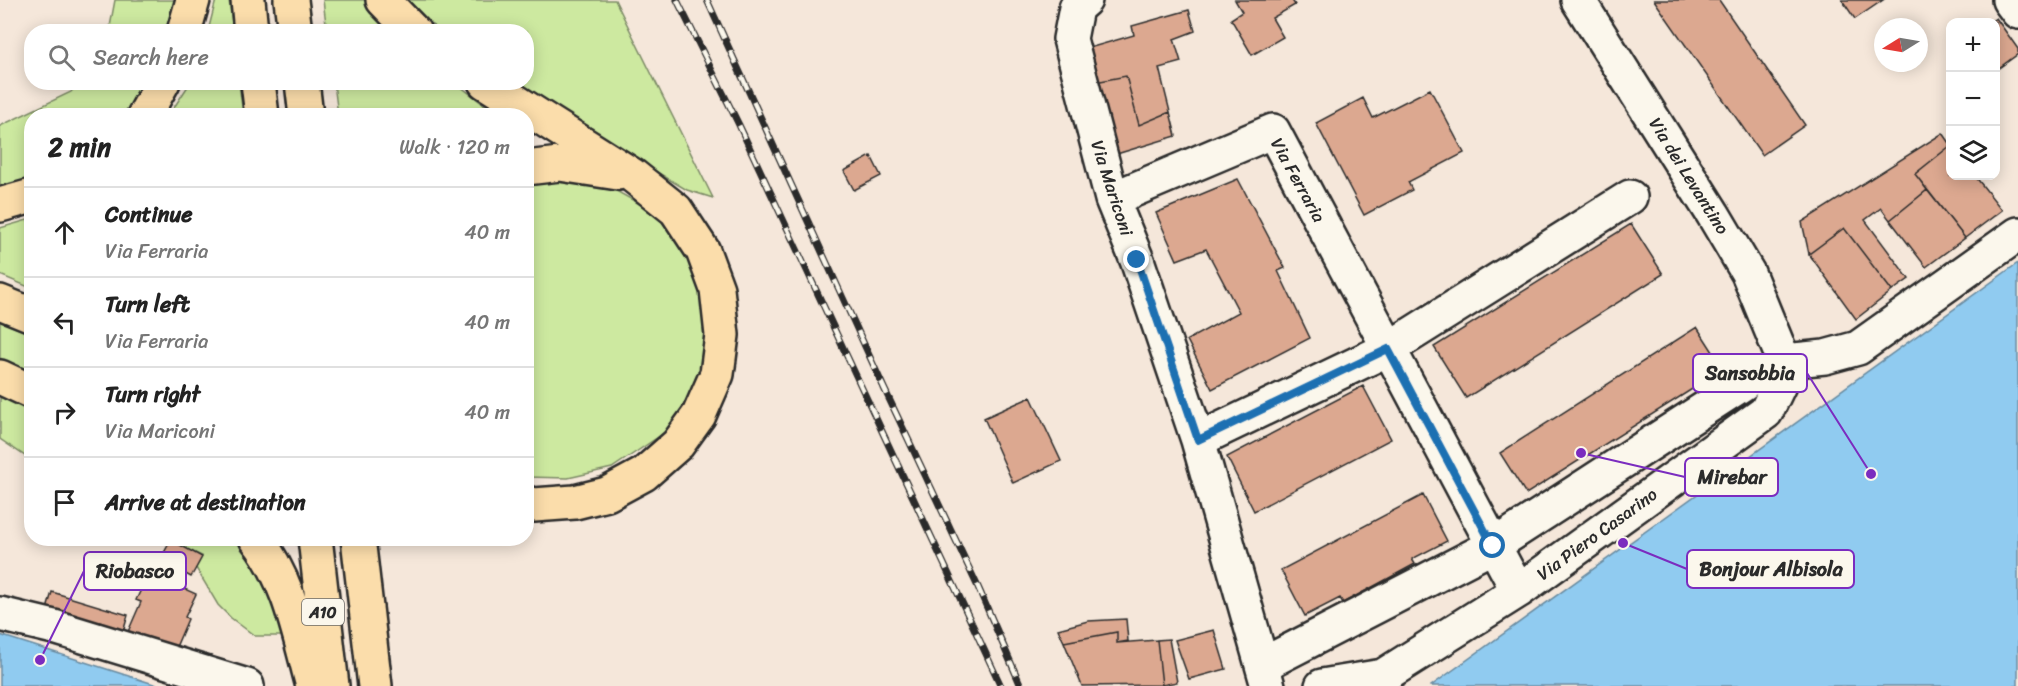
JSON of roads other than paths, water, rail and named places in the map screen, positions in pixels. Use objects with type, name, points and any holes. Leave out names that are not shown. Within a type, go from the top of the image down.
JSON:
[{"type":"highway","points":[[186,24],[193,0]]},
{"type":"highway","points":[[248,0],[250,24]]},
{"type":"highway","points":[[291,0],[294,24]]},
{"type":"highway","points":[[383,0],[406,24]]},
{"type":"highway","points":[[148,108],[159,90]]},
{"type":"highway","points":[[259,90],[261,108]]},
{"type":"highway","points":[[303,90],[305,108]]},
{"type":"highway","points":[[498,90],[526,108]]},
{"type":"highway","points":[[534,113],[632,175],[676,210],[703,251],[717,289],[722,335],[717,374],[699,414],[678,444],[644,474],[607,494],[575,502],[534,503]]},
{"type":"highway","points":[[534,167],[560,164],[632,175]]},
{"type":"highway","points":[[0,205],[24,198]]},
{"type":"highway","points":[[0,302],[24,312]]},
{"type":"highway","points":[[0,377],[24,388]]},
{"type":"highway","points":[[262,546],[280,576],[289,598],[313,686]]},
{"type":"highway","name":"A10","points":[[316,546],[332,686]]},
{"type":"highway","name":"A10","points":[[359,546],[375,686]]},
{"type":"street","name":"Via Mariconi","points":[[1085,0],[1076,8],[1070,39],[1112,199],[1137,260],[1198,440],[1265,676]]},
{"type":"street","name":"Via dei Levantino","points":[[1578,0],[1748,273],[1784,361]]},
{"type":"street","points":[[2009,0],[2018,12]]},
{"type":"street","name":"Via Ferraria","points":[[1112,199],[1273,132],[1518,591]]},
{"type":"street","points":[[1198,440],[1388,349],[1630,197]]},
{"type":"street","points":[[1784,361],[1825,357],[1858,348],[2018,234]]},
{"type":"street","name":"Via Piero Casarino","points":[[1322,686],[1383,676],[1518,591],[1766,412],[1779,385],[1784,361]]},
{"type":"street","points":[[1265,676],[1493,546],[1744,383]]},
{"type":"street","points":[[0,615],[54,627],[247,686]]},
{"type":"water","points":[[2018,263],[2018,686],[1431,686]]},
{"type":"water","points":[[0,635],[160,686],[0,686]]},
{"type":"railway","points":[[677,0],[739,125],[1001,686]]},
{"type":"railway","points":[[707,0],[884,388],[978,587],[1021,686]]},
{"type":"place","name":"Mirebar","points":[[1581,453]]},
{"type":"place","name":"Sansobbia","points":[[1871,474]]},
{"type":"place","name":"Bonjour Albisola","points":[[1623,543]]},
{"type":"place","name":"Riobasco","points":[[40,660]]}]
